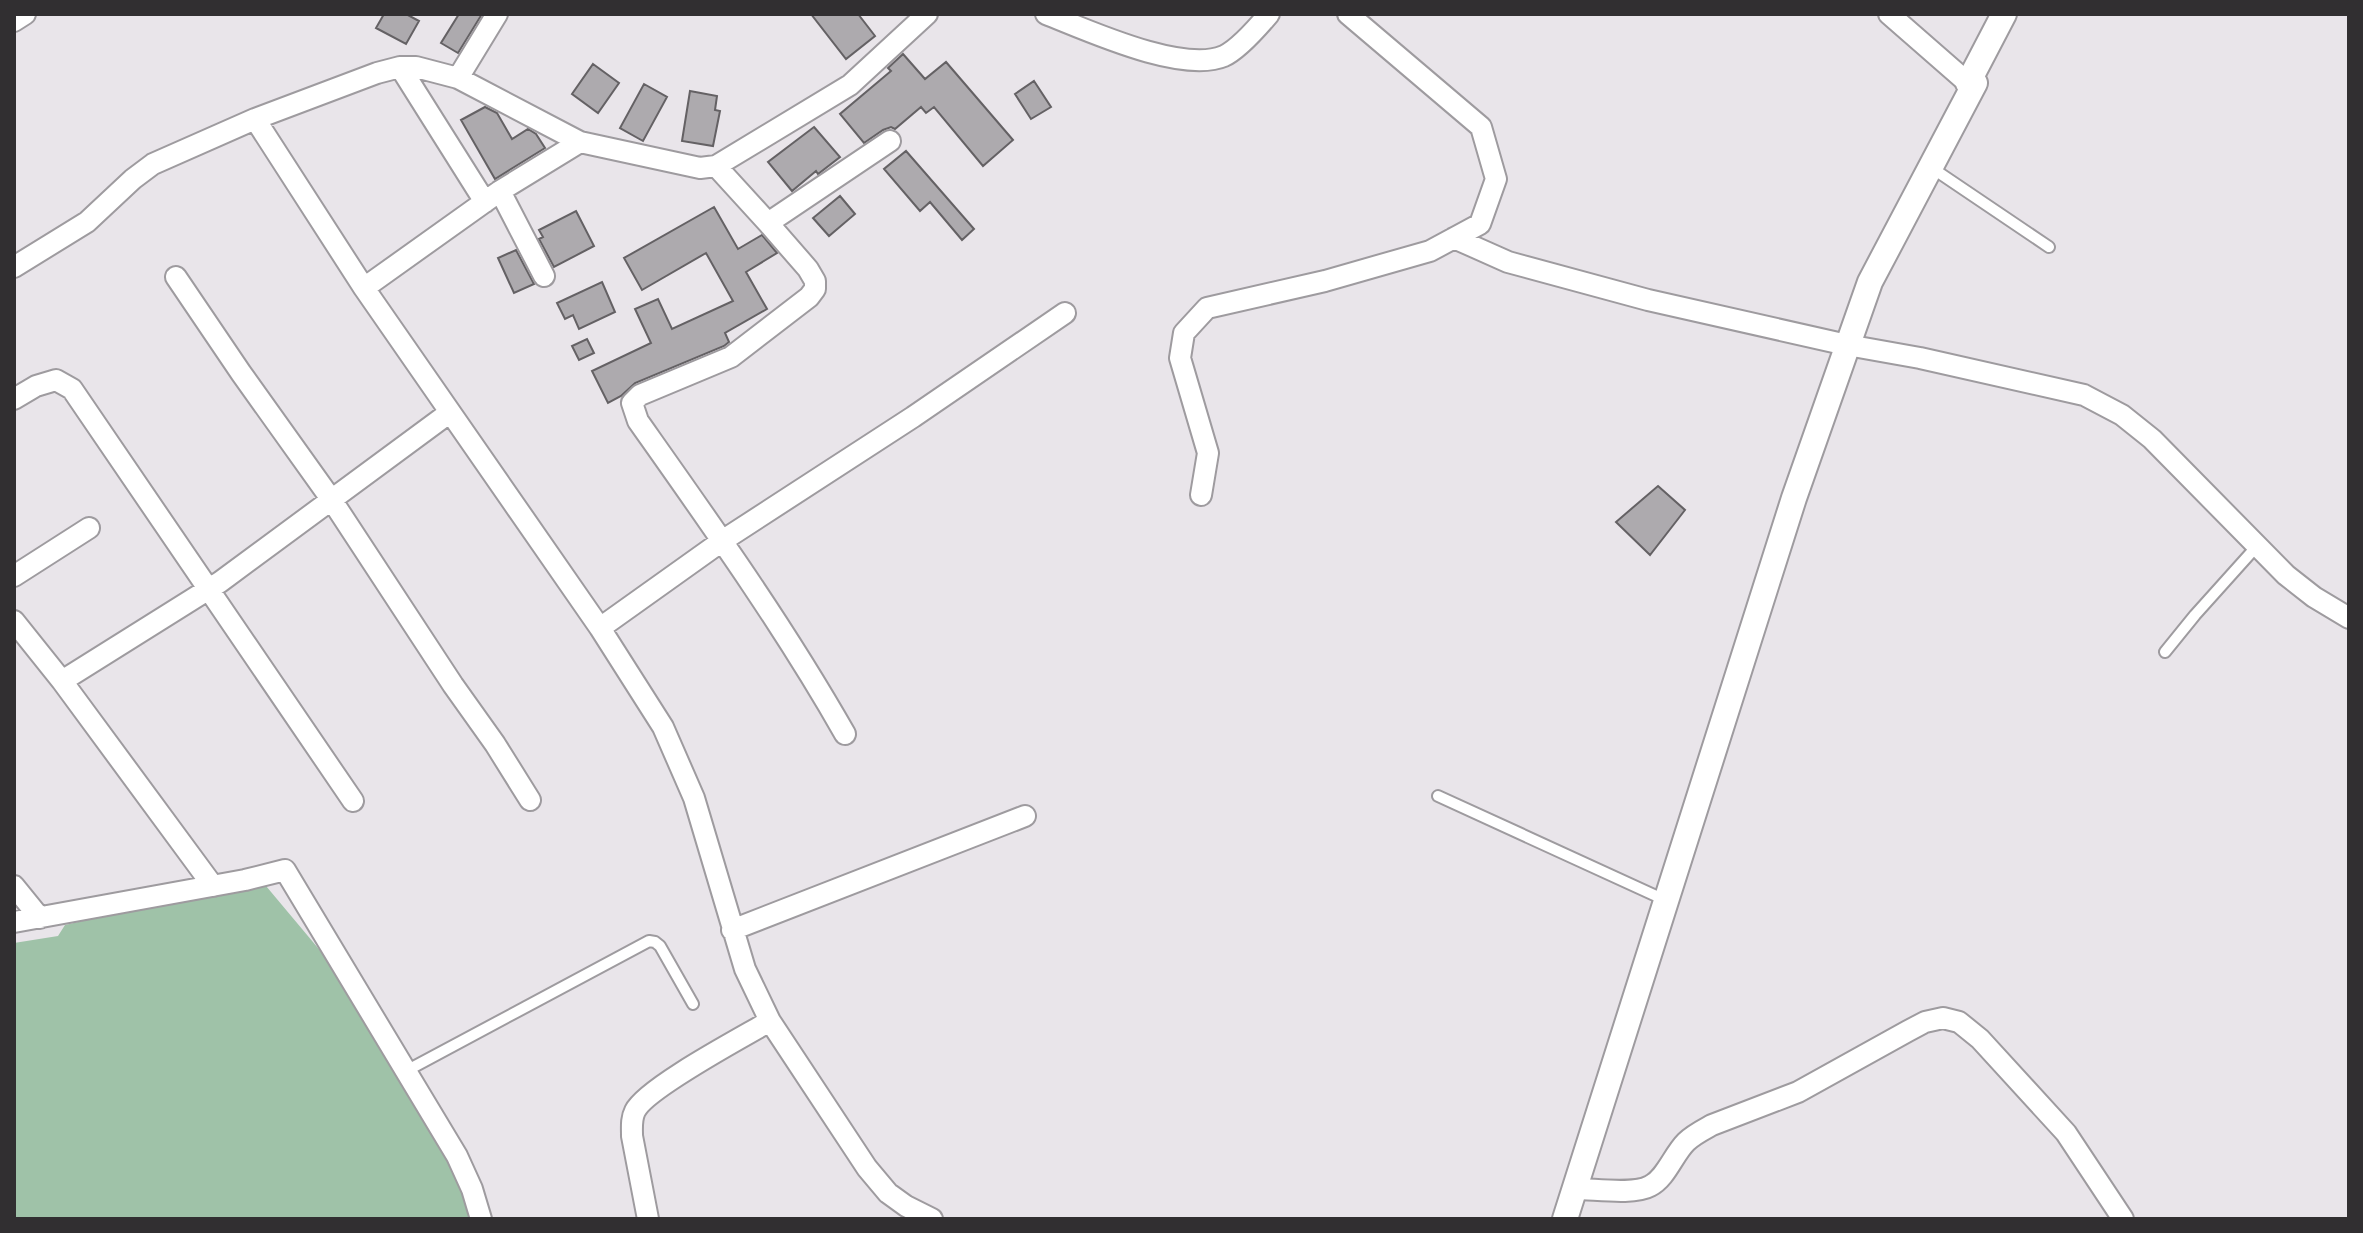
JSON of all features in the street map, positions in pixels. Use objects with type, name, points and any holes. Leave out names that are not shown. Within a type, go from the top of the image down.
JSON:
[{"type":"street","points":[[14,21],[25,14]]},
{"type":"street","points":[[458,78],[497,14]]},
{"type":"street","points":[[14,267],[87,222],[153,164],[255,119],[400,67],[416,67],[458,78],[580,142],[700,168],[716,166],[850,85],[927,14]]},
{"type":"street","points":[[1046,14],[1109,39],[1192,61],[1224,56],[1254,32],[1269,14]]},
{"type":"street","points":[[1201,495],[1208,453],[1180,358],[1184,333],[1207,308],[1325,281],[1430,251],[1480,224],[1496,179],[1481,127],[1348,14]]},
{"type":"street","points":[[1565,1219],[1794,498],[1847,345],[1870,282],[1975,83],[1968,83],[1889,14]]},
{"type":"street","points":[[1968,83],[2004,14]]},
{"type":"street","points":[[400,67],[492,196],[544,276]]},
{"type":"street","points":[[255,119],[364,288],[600,628],[663,727],[694,798],[745,969],[770,1021],[867,1168],[888,1193],[932,1219]]},
{"type":"street","points":[[768,223],[890,141]]},
{"type":"street","points":[[364,288],[492,196],[580,142]]},
{"type":"street","points":[[716,166],[808,269],[815,281],[815,289],[809,297],[731,357],[640,395],[632,403],[638,421],[807,667],[845,734]]},
{"type":"street","points":[[1454,238],[1508,262],[1648,300],[2084,395],[2122,415],[2152,439],[2286,575],[2349,618]]},
{"type":"street","points":[[176,277],[331,499],[530,800]]},
{"type":"street","points":[[600,628],[722,541],[913,417],[1065,313]]},
{"type":"street","points":[[14,399],[36,386],[56,380],[72,389],[353,801]]},
{"type":"street","points":[[62,681],[208,589],[449,413]]},
{"type":"street","points":[[14,576],[89,528]]},
{"type":"street","points":[[14,621],[213,886]]},
{"type":"street","points":[[732,930],[1025,816]]},
{"type":"street","points":[[14,922],[285,870],[457,1156],[481,1219]]},
{"type":"street","points":[[14,886],[40,918]]},
{"type":"street","points":[[1576,1189],[1634,1190],[1650,1187],[1687,1141],[1699,1132],[1798,1092],[1925,1022],[1943,1018],[1959,1022],[1980,1039],[2050,1115],[2076,1147],[2123,1219]]},
{"type":"street","points":[[648,1219],[632,1136],[636,1109],[658,1088],[770,1021]]},
{"type":"lane","points":[[1930,167],[2049,247]]},
{"type":"lane","points":[[2165,652],[2257,546]]},
{"type":"lane","points":[[1438,796],[1667,900]]},
{"type":"lane","points":[[406,1071],[649,941],[660,946],[693,1004]]},
{"type":"green space","points":[[261,880],[323,954],[471,1200],[473,1219],[14,1219],[14,943],[58,936],[65,925]]},
{"type":"building","points":[[384,14],[406,14],[419,21],[406,44],[376,28]]},
{"type":"building","points":[[459,14],[482,14],[458,53],[441,43]]},
{"type":"building","points":[[811,14],[858,14],[875,36],[846,59]]},
{"type":"building","points":[[903,54],[925,79],[946,62],[1013,140],[983,166],[934,107],[926,113],[921,107],[895,129],[883,130],[864,143],[840,114],[891,71],[888,68]]},
{"type":"building","points":[[593,64],[619,83],[598,113],[572,94]]},
{"type":"building","points":[[1034,81],[1051,107],[1031,119],[1015,94]]},
{"type":"building","points":[[644,84],[667,97],[643,141],[620,128]]},
{"type":"building","points":[[690,91],[717,96],[715,110],[720,111],[713,146],[682,141]]},
{"type":"building","points":[[485,107],[497,113],[512,139],[528,129],[536,134],[545,148],[495,179],[461,120]]},
{"type":"building","points":[[814,127],[840,157],[818,174],[816,171],[792,191],[768,162]]},
{"type":"building","points":[[906,151],[974,229],[962,240],[930,202],[920,211],[884,169]]},
{"type":"building","points":[[840,196],[855,214],[829,236],[813,218]]},
{"type":"building","points":[[714,207],[738,249],[762,235],[777,253],[746,272],[767,309],[725,333],[729,342],[724,346],[635,383],[608,403],[592,371],[651,343],[635,309],[658,299],[672,329],[733,301],[706,253],[642,290],[624,258]]},
{"type":"building","points":[[576,211],[594,246],[554,267],[539,239],[543,237],[539,230]]},
{"type":"building","points":[[516,250],[534,284],[514,293],[498,258]]},
{"type":"building","points":[[602,282],[615,312],[579,329],[573,315],[565,319],[557,303]]},
{"type":"building","points":[[587,339],[594,353],[579,360],[572,346]]},
{"type":"building","points":[[1658,486],[1685,510],[1650,555],[1616,522]]}]
